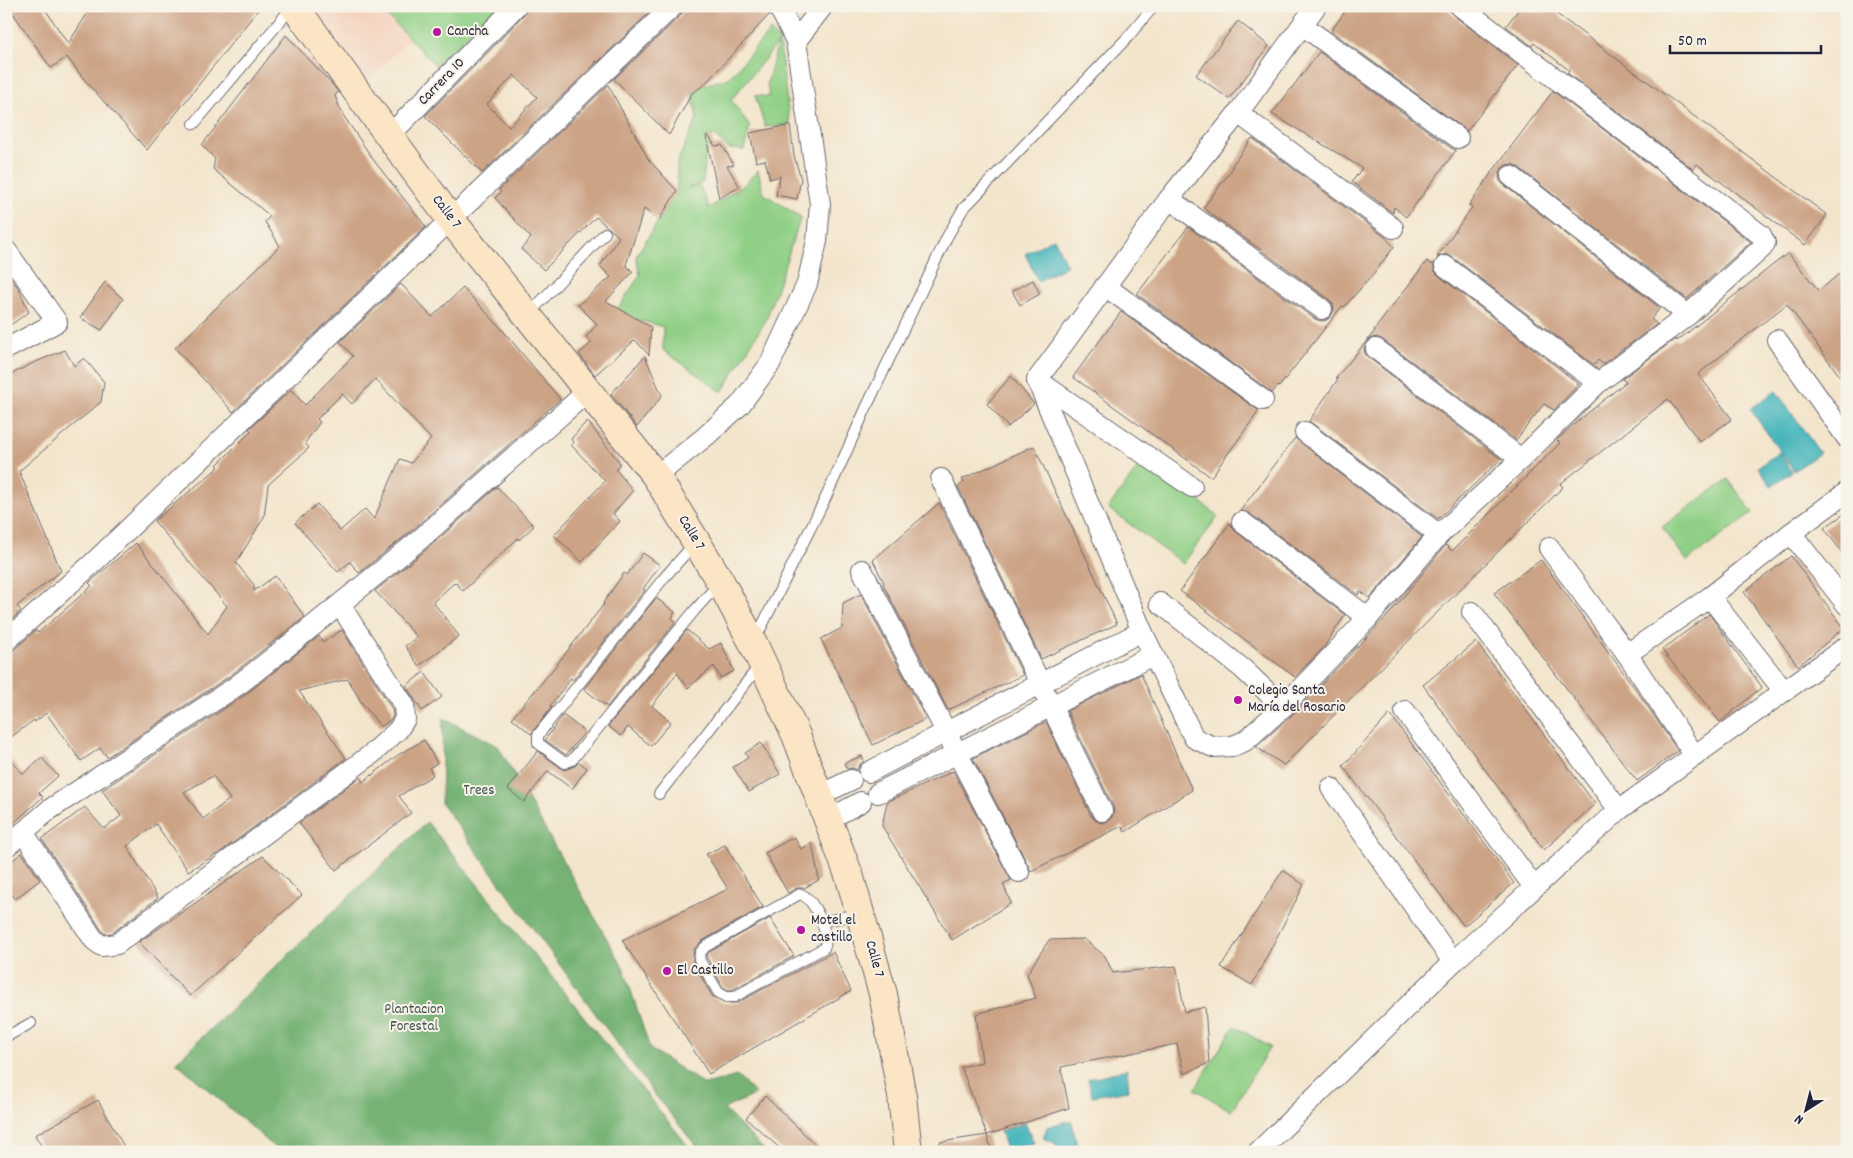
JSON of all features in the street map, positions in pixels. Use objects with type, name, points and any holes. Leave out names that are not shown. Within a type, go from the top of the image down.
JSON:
[{"type":"street","name":"Calle 7","points":[[293,6],[451,220],[656,476],[720,581],[758,653],[796,735],[862,913],[883,994],[892,1040],[902,1096],[908,1152]]},
{"type":"street","name":"Carrera 10","points":[[389,136],[516,6]]},
{"type":"street","points":[[6,641],[100,556],[673,6]]},
{"type":"street","points":[[656,476],[740,405],[770,364],[807,284],[817,240],[820,204],[796,42],[777,6]]},
{"type":"street","points":[[796,42],[823,6]]},
{"type":"street","points":[[1037,380],[1169,199],[1238,112],[1316,6]]},
{"type":"street","points":[[1037,380],[1142,631],[1194,738],[1213,747],[1233,746],[1245,741],[1283,707],[1368,618],[1438,535],[1521,460],[1598,383],[1688,315],[1762,248],[1765,243],[1761,235],[1460,6]]},
{"type":"street","points":[[1302,25],[1458,138]]},
{"type":"street","points":[[1238,112],[1393,228]]},
{"type":"street","points":[[1510,176],[1688,315]]},
{"type":"street","points":[[1169,199],[1322,309]]},
{"type":"street","points":[[6,250],[57,322],[6,350]]},
{"type":"street","points":[[1445,266],[1598,383]]},
{"type":"street","points":[[1105,286],[1263,400]]},
{"type":"street","points":[[1777,340],[1847,438]]},
{"type":"street","points":[[1376,349],[1521,460]]},
{"type":"street","points":[[1037,380],[1192,487]]},
{"type":"street","points":[[6,847],[49,810],[238,685],[340,605],[593,398]]},
{"type":"street","points":[[1306,432],[1438,535]]},
{"type":"street","points":[[941,479],[1102,811]]},
{"type":"street","points":[[1627,654],[1710,597],[1847,492]]},
{"type":"street","points":[[1242,522],[1368,618]]},
{"type":"street","points":[[1791,534],[1847,605]]},
{"type":"street","points":[[1548,548],[1627,654],[1695,756]]},
{"type":"street","points":[[862,570],[1018,872]]},
{"type":"street","points":[[1710,597],[1784,691]]},
{"type":"street","points":[[1160,602],[1243,670],[1283,707]]},
{"type":"street","points":[[23,832],[94,940],[102,946],[117,944],[373,753],[398,730],[405,719],[404,705],[340,605]]},
{"type":"street","points":[[1472,612],[1619,810]]},
{"type":"street","points":[[824,807],[860,776],[1142,631]]},
{"type":"street","points":[[1258,1152],[1453,962],[1619,810],[1847,646]]},
{"type":"street","points":[[824,807],[869,797],[1153,655]]},
{"type":"street","points":[[1405,711],[1534,887]]},
{"type":"street","points":[[1331,788],[1453,962]]},
{"type":"lane","points":[[194,124],[293,6]]},
{"type":"lane","points":[[659,794],[758,653],[866,406],[946,237],[963,209],[1127,38],[1154,6]]},
{"type":"lane","points":[[528,316],[605,233]]},
{"type":"lane","points":[[696,541],[663,579],[538,735],[538,743],[565,763],[572,760],[720,581]]},
{"type":"lane","points":[[800,894],[808,898],[822,922],[826,941],[824,948],[734,997],[726,997],[718,992],[698,959],[700,953],[706,947],[800,894]]},
{"type":"lane","points":[[822,922],[862,913]]},
{"type":"lane","points":[[6,1037],[31,1023]]},
{"type":"shaded area","points":[[299,6],[378,6],[410,39],[369,79]]},
{"type":"green space","name":"Cancha","points":[[378,6],[498,6],[436,66]]},
{"type":"green space","points":[[770,31],[779,41],[790,125],[765,127],[755,95],[769,97],[767,84],[778,43],[731,100],[750,127],[744,150],[729,149],[713,135],[706,152],[703,183],[688,188],[700,186],[709,208],[744,185],[758,170],[764,194],[801,217],[766,320],[722,392],[663,350],[663,327],[615,313],[640,275],[636,256],[677,191],[677,163],[697,118],[692,93],[704,85],[729,78]]},
{"type":"green space","points":[[1145,458],[1218,516],[1183,564],[1108,508]]},
{"type":"green space","points":[[1728,479],[1753,513],[1687,561],[1662,527]]},
{"type":"green space","name":"Trees","points":[[443,718],[498,746],[624,969],[650,1049],[705,1085],[737,1076],[756,1094],[724,1109],[766,1152],[701,1152],[655,1095],[441,803]]},
{"type":"green space","name":"Plantacion Forestal","points":[[427,822],[693,1152],[280,1152],[176,1062]]},
{"type":"green space","points":[[1234,1026],[1270,1047],[1231,1111],[1195,1089]]},
{"type":"water","points":[[1054,238],[1067,266],[1038,281],[1025,254]]},
{"type":"water","points":[[1776,391],[1820,453],[1794,471],[1750,409]]},
{"type":"water","points":[[1779,452],[1792,472],[1771,486],[1758,467]]},
{"type":"water","points":[[1127,1069],[1129,1090],[1092,1096],[1088,1079]]},
{"type":"water","points":[[1064,1122],[1072,1122],[1078,1151],[1059,1152],[1055,1143],[1043,1138],[1047,1127]]},
{"type":"water","points":[[1025,1123],[1034,1143],[1006,1150],[1000,1131]]},
{"type":"building","points":[[8,6],[43,6],[68,44],[92,6],[261,6],[147,150],[83,78],[67,57],[51,68]]},
{"type":"building","points":[[529,6],[656,6],[598,62],[595,61],[596,63],[482,173],[425,116],[524,14]],"holes":[[[514,75],[537,97],[509,127],[487,104]]]},
{"type":"building","points":[[685,6],[765,6],[769,15],[704,85],[692,93],[669,135],[614,79],[681,15]]},
{"type":"building","points":[[1349,6],[1445,6],[1453,15],[1518,65],[1467,131],[1331,31]]},
{"type":"building","points":[[1521,6],[1546,6],[1827,215],[1805,245],[1697,164],[1693,169],[1567,73],[1569,70],[1534,43],[1532,46],[1506,26]]},
{"type":"building","points":[[1238,21],[1269,46],[1229,99],[1196,75]]},
{"type":"building","points":[[286,35],[338,92],[335,96],[343,115],[375,162],[426,227],[233,412],[175,348],[280,246],[265,222],[270,216],[213,169],[215,159],[202,145]]},
{"type":"building","points":[[1319,52],[1456,150],[1406,217],[1394,207],[1393,213],[1352,182],[1362,168],[1272,114]]},
{"type":"building","points":[[608,85],[649,160],[677,191],[659,220],[644,209],[626,265],[633,272],[606,301],[651,327],[649,355],[635,340],[595,375],[579,354],[591,343],[586,337],[597,324],[578,305],[611,277],[600,266],[619,237],[596,217],[544,270],[521,249],[531,238],[495,198],[501,192],[499,190]]},
{"type":"building","points":[[1553,91],[1751,242],[1687,299],[1518,167],[1512,164],[1502,168],[1499,175],[1500,181],[1504,185],[1660,308],[1651,319],[1657,324],[1603,364],[1598,360],[1594,365],[1452,257],[1446,254],[1437,257],[1472,207],[1469,205],[1492,172]]},
{"type":"building","points":[[790,125],[794,156],[801,179],[797,199],[776,195],[780,176],[770,179],[765,160],[756,162],[750,133]]},
{"type":"building","points":[[708,135],[715,146],[722,145],[734,165],[727,166],[740,187],[719,198],[706,136]]},
{"type":"building","points":[[1252,138],[1385,237],[1394,247],[1370,278],[1344,307],[1342,306],[1279,387],[1272,393],[1137,294],[1188,227],[1315,319],[1327,320],[1331,316],[1334,310],[1333,304],[1329,299],[1203,208],[1233,168],[1231,167]]},
{"type":"building","points":[[1788,253],[1819,291],[1839,274],[1847,284],[1847,386],[1787,304],[1698,374],[1732,419],[1700,442],[1668,399],[1560,484],[1563,487],[1284,765],[1256,747],[1292,715],[1390,613],[1446,545],[1452,551],[1560,443],[1557,440],[1626,382],[1622,379],[1675,339],[1677,341]]},
{"type":"building","points":[[1427,261],[1432,265],[1434,262],[1434,270],[1438,275],[1579,384],[1554,410],[1544,404],[1516,440],[1383,340],[1377,337],[1367,341],[1364,348],[1365,354],[1369,358],[1501,459],[1438,519],[1309,421],[1338,379],[1336,378],[1375,331]]},
{"type":"building","points":[[6,271],[19,289],[29,312],[6,328]]},
{"type":"building","points":[[1033,280],[1040,294],[1020,305],[1012,291]]},
{"type":"building","points":[[105,282],[123,299],[102,330],[80,318]]},
{"type":"building","points":[[401,284],[432,317],[463,288],[500,327],[560,399],[410,532],[359,573],[350,562],[338,572],[295,523],[317,504],[340,531],[365,509],[374,519],[400,459],[411,463],[431,439],[375,379],[352,404],[342,394],[317,419],[320,422],[305,443],[309,448],[268,485],[264,517],[236,563],[254,585],[254,591],[275,576],[305,617],[231,675],[107,757],[100,748],[81,761],[46,713],[6,741],[6,653],[14,650],[36,630],[38,633],[92,586],[89,583],[136,543],[208,634],[227,606],[154,521],[219,467],[217,465],[251,431],[249,429],[291,390],[305,405],[353,356],[340,342]]},
{"type":"building","points":[[1121,312],[1259,411],[1211,477],[1073,377]]},
{"type":"building","points":[[65,350],[74,366],[84,358],[104,382],[101,402],[19,471],[61,571],[17,606],[21,611],[6,625],[6,377]]},
{"type":"building","points":[[645,356],[662,396],[637,427],[611,394]]},
{"type":"building","points":[[1011,376],[1034,404],[1008,427],[987,404]]},
{"type":"building","points":[[587,421],[620,463],[616,470],[633,490],[613,514],[620,521],[582,562],[554,535],[605,481],[571,445],[574,443],[571,439]]},
{"type":"building","points":[[1295,438],[1422,537],[1370,598],[1360,591],[1358,595],[1249,513],[1240,511]]},
{"type":"building","points":[[1034,446],[1117,624],[1041,659],[958,487],[964,482],[962,479]]},
{"type":"building","points":[[497,487],[534,526],[519,540],[518,538],[463,591],[455,582],[433,602],[459,636],[419,666],[405,646],[417,637],[375,591],[426,550]]},
{"type":"building","points":[[939,503],[1023,675],[948,710],[883,584],[873,560]]},
{"type":"building","points":[[1847,512],[1847,559],[1824,528]]},
{"type":"building","points":[[1230,523],[1235,531],[1345,615],[1324,647],[1295,677],[1180,591]]},
{"type":"building","points":[[643,553],[660,565],[643,589],[645,590],[573,680],[571,678],[531,734],[512,718],[604,604],[624,573],[627,575]]},
{"type":"building","points":[[1791,556],[1844,628],[1798,666],[1744,592]]},
{"type":"building","points":[[1541,560],[1637,691],[1678,751],[1637,781],[1494,593]]},
{"type":"building","points":[[861,594],[926,719],[873,745],[821,639],[842,628],[843,603]]},
{"type":"building","points":[[656,598],[675,612],[672,618],[676,622],[607,707],[584,689]]},
{"type":"building","points":[[1709,614],[1762,687],[1720,722],[1662,650]]},
{"type":"building","points":[[342,630],[392,709],[393,716],[381,727],[361,702],[348,679],[299,691],[346,758],[222,851],[188,871],[156,824],[127,846],[158,898],[112,933],[105,934],[42,839],[85,807],[104,829],[121,816],[102,790],[245,695],[319,636],[323,642]],"holes":[[[213,776],[230,799],[203,819],[184,792]]]},
{"type":"building","points":[[687,630],[709,649],[721,643],[734,671],[720,678],[714,666],[688,688],[677,673],[652,706],[671,722],[651,746],[628,727],[621,736],[608,726]]},
{"type":"building","points":[[1476,642],[1595,804],[1544,850],[1423,685]]},
{"type":"building","points":[[424,672],[442,697],[422,711],[406,686]]},
{"type":"building","points":[[1141,674],[1192,790],[1125,832],[1122,826],[1031,871],[973,758],[1046,722],[1091,816],[1101,823],[1108,821],[1114,812],[1113,806],[1067,711]]},
{"type":"building","points":[[1390,714],[1514,883],[1464,926],[1343,766]]},
{"type":"building","points":[[563,715],[585,732],[566,755],[545,740]]},
{"type":"building","points":[[424,740],[437,763],[429,768],[433,775],[399,796],[411,813],[336,870],[299,823],[360,777],[363,782],[398,755]]},
{"type":"building","points":[[761,743],[780,774],[749,792],[733,767],[748,758],[745,753]]},
{"type":"building","points":[[538,751],[564,770],[575,766],[579,762],[587,768],[572,789],[548,771],[524,802],[508,789]]},
{"type":"building","points":[[6,755],[23,774],[42,758],[58,776],[39,793],[43,797],[6,830]]},
{"type":"building","points":[[862,756],[864,761],[857,770],[847,769],[844,763]]},
{"type":"building","points":[[953,771],[1011,880],[1003,884],[1011,903],[952,940],[882,826],[887,802]]},
{"type":"building","points":[[794,837],[801,849],[812,843],[819,880],[804,888],[797,888],[788,893],[765,853]]},
{"type":"building","name":"El Castillo","points":[[725,845],[763,907],[702,941],[694,949],[693,962],[712,996],[723,1003],[737,1003],[833,952],[851,991],[709,1074],[622,940],[728,889],[706,854]]},
{"type":"building","points":[[22,853],[40,880],[15,899],[6,887],[6,865]]},
{"type":"building","points":[[263,856],[302,895],[190,996],[139,942]]},
{"type":"building","points":[[1283,870],[1304,885],[1252,985],[1221,967]]},
{"type":"building","points":[[770,918],[794,956],[732,990],[723,987],[706,956],[709,952]]},
{"type":"building","points":[[1084,939],[1105,956],[1113,973],[1176,966],[1185,1012],[1205,1007],[1209,1063],[1184,1074],[1177,1044],[1061,1067],[1069,1108],[987,1135],[961,1067],[982,1062],[976,1014],[1036,998],[1027,974],[1049,940]]},
{"type":"building","points":[[765,1096],[823,1152],[784,1152],[746,1118]]},
{"type":"building","points":[[98,1100],[127,1152],[45,1152],[35,1135]]},
{"type":"building","points":[[987,1135],[992,1152],[941,1152],[940,1142]]},
{"type":"place","name":"Cancha","points":[[437,32]]},
{"type":"place","name":"Colegio Santa María del Rosario","points":[[1238,700]]},
{"type":"place","name":"Motel el castillo","points":[[801,930]]},
{"type":"place","name":"El Castillo","points":[[667,971]]}]
